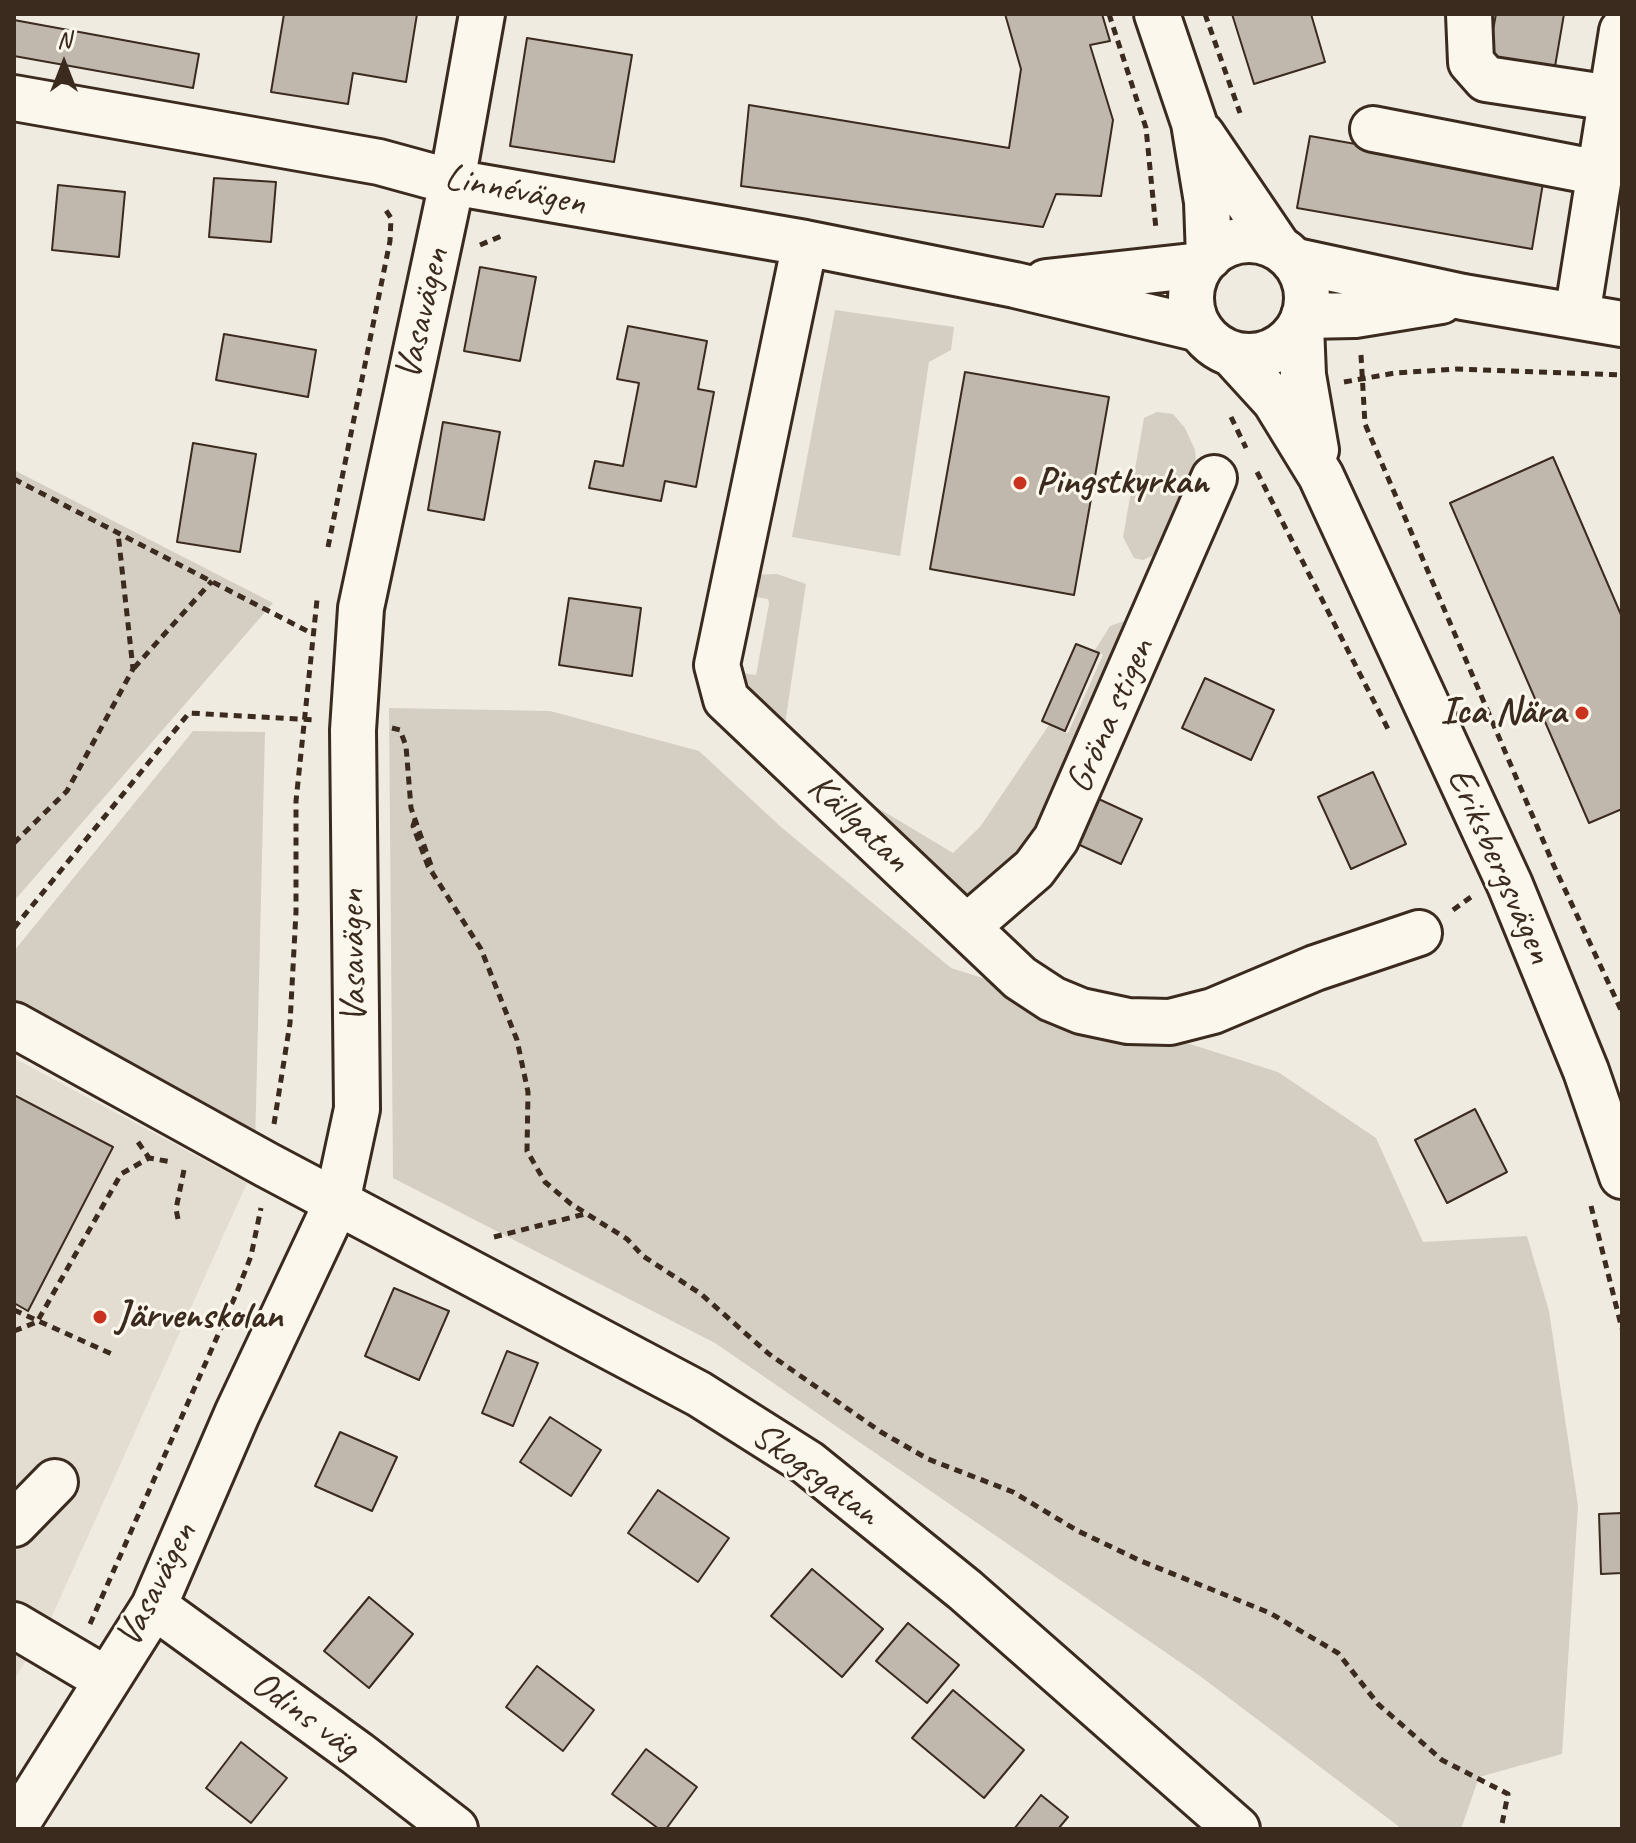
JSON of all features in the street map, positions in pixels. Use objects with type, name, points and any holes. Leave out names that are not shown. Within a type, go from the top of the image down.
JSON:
[{"type":"street","name":"Vasavägen","points":[[14,1828],[89,1670],[154,1606],[237,1414],[337,1202],[357,1109],[353,723],[361,608],[452,182],[482,14]]},
{"type":"street","points":[[1157,14],[1194,123],[1207,202],[1205,261],[1191,300],[1216,342],[1253,357],[1273,352],[1289,341],[1303,321],[1308,292],[1287,254],[1194,123]]},
{"type":"street","points":[[1469,14],[1471,62],[1486,79],[1611,98]]},
{"type":"street","points":[[1577,316],[1622,31]]},
{"type":"street","name":"Linnévägen","points":[[14,98],[379,162],[452,182],[805,243],[1015,285],[1216,342]]},
{"type":"street","points":[[1373,129],[1600,173]]},
{"type":"street","points":[[1205,261],[1232,243],[1250,239],[1287,254],[1463,297],[1622,324]]},
{"type":"street","name":"Källgatan","points":[[805,243],[717,665],[726,699],[1020,978],[1052,999],[1097,1015],[1128,1021],[1170,1022],[1213,1011],[1315,968],[1419,933]]},
{"type":"street","name":"Linnévägen","points":[[1015,285],[1205,261]]},
{"type":"street","points":[[1303,321],[1463,297]]},
{"type":"street","name":"Eriksbergsvägen","points":[[1303,321],[1303,375],[1321,476]]},
{"type":"street","name":"Eriksbergsvägen","points":[[1216,342],[1275,401],[1321,476],[1510,885],[1586,1071],[1622,1176]]},
{"type":"street","name":"Gröna stigen","points":[[968,926],[1034,869],[1056,839],[1214,478]]},
{"type":"street","name":"Skogsgatan","points":[[14,1025],[267,1165],[699,1394],[808,1463],[965,1590],[1237,1829]]},
{"type":"street","points":[[14,1524],[55,1482]]},
{"type":"street","name":"Odins väg","points":[[154,1606],[358,1754],[455,1829]]},
{"type":"street","points":[[14,1625],[89,1670]]},
{"type":"path","points":[[1109,14],[1146,128],[1157,214]]},
{"type":"path","points":[[326,553],[390,241]]},
{"type":"path","points":[[1622,375],[1457,369],[1395,373],[1364,377],[1362,405],[1365,424],[1554,866],[1622,1012]]},
{"type":"path","points":[[14,479],[311,633]]},
{"type":"path","points":[[118,533],[133,669]]},
{"type":"path","points":[[14,843],[67,791],[133,669],[212,581]]},
{"type":"path","points":[[89,1670],[251,1256],[290,1023],[296,912],[296,801],[311,633],[320,584]]},
{"type":"path","points":[[14,928],[189,713],[353,723]]},
{"type":"path","points":[[434,874],[415,820],[413,826],[428,866],[481,949],[517,1040],[528,1092],[527,1151],[545,1182],[701,1294],[769,1354],[928,1459],[1013,1492],[1078,1531],[1141,1561],[1270,1613],[1338,1653],[1378,1704],[1442,1760],[1508,1794],[1501,1829]]},
{"type":"path","points":[[14,1331],[37,1322],[121,1174],[149,1158],[194,1167]]},
{"type":"path","points":[[178,1219],[176,1209],[185,1165]]},
{"type":"path","points":[[481,1240],[586,1213]]},
{"type":"path","points":[[14,1310],[114,1355]]},
{"type":"shaded area","points":[[835,310],[954,327],[951,350],[929,362],[900,556],[792,537]]},
{"type":"shaded area","points":[[1157,412],[1173,414],[1185,428],[1195,450],[1197,477],[1175,529],[1154,555],[1143,560],[1134,558],[1123,537],[1144,418]]},
{"type":"shaded area","points":[[14,470],[273,603],[14,901]]},
{"type":"shaded area","points":[[777,574],[806,584],[785,724],[868,802],[953,853],[980,827],[1049,725],[1068,733],[1103,655],[1095,650],[1110,626],[1133,618],[1051,826],[984,895],[954,894],[774,741],[736,672],[756,675],[769,604],[768,599],[748,596],[752,575]]},
{"type":"shaded area","points":[[389,708],[550,711],[699,751],[781,827],[951,968],[1278,1072],[1376,1138],[1423,1242],[1527,1236],[1549,1311],[1578,1506],[1562,1754],[1479,1777],[1461,1829],[1402,1829],[1200,1676],[715,1343],[393,1178]]},
{"type":"shaded area","points":[[193,731],[265,732],[255,1147],[14,1011],[14,951]]},
{"type":"shaded area","name":"Järvenskolan","points":[[14,1058],[247,1183],[48,1625],[14,1680]]},
{"type":"building","points":[[284,14],[417,14],[406,82],[353,73],[348,104],[271,92]]},
{"type":"building","points":[[1005,14],[1102,14],[1110,41],[1090,45],[1113,120],[1101,196],[1056,194],[1043,227],[741,186],[749,105],[1009,148],[1021,69]]},
{"type":"building","points":[[1232,14],[1311,14],[1325,62],[1254,84]]},
{"type":"building","points":[[1496,14],[1564,14],[1552,84],[1485,72]]},
{"type":"building","points":[[14,20],[199,54],[193,88],[14,56]]},
{"type":"building","points":[[527,38],[632,55],[614,162],[510,146]]},
{"type":"building","points":[[1310,136],[1544,177],[1532,249],[1297,208]]},
{"type":"building","points":[[214,178],[276,182],[271,242],[209,237]]},
{"type":"building","points":[[58,185],[125,192],[119,257],[52,250]]},
{"type":"building","points":[[480,267],[536,277],[520,361],[464,351]]},
{"type":"building","points":[[628,326],[707,341],[698,389],[714,392],[696,487],[665,481],[661,501],[589,488],[595,461],[623,466],[639,383],[617,379]]},
{"type":"building","points":[[224,334],[316,350],[308,397],[216,380]]},
{"type":"building","name":"Pingstkyrkan","points":[[965,372],[1109,397],[1074,595],[930,569]]},
{"type":"building","points":[[443,422],[500,432],[484,520],[428,510]]},
{"type":"building","points":[[193,443],[256,454],[240,552],[177,542]]},
{"type":"building","name":"Ica Nära","points":[[1553,457],[1622,617],[1622,809],[1589,823],[1450,503]]},
{"type":"building","points":[[569,598],[641,608],[632,676],[559,665]]},
{"type":"building","points":[[1076,644],[1099,653],[1065,731],[1042,721]]},
{"type":"building","points":[[1205,678],[1274,710],[1251,760],[1182,728]]},
{"type":"building","points":[[1373,772],[1406,844],[1351,869],[1318,797]]},
{"type":"building","points":[[1090,795],[1142,819],[1121,864],[1069,840]]},
{"type":"building","points":[[14,1095],[113,1147],[28,1311],[14,1303]]},
{"type":"building","points":[[1475,1109],[1507,1172],[1447,1203],[1415,1140]]},
{"type":"building","points":[[394,1288],[449,1311],[419,1380],[365,1356]]},
{"type":"building","points":[[507,1351],[538,1363],[513,1426],[482,1413]]},
{"type":"building","points":[[550,1417],[601,1450],[571,1496],[520,1462]]},
{"type":"building","points":[[340,1432],[397,1457],[372,1511],[315,1486]]},
{"type":"building","points":[[658,1490],[729,1538],[698,1582],[628,1533]]},
{"type":"building","points":[[1622,1513],[1622,1573],[1601,1574],[1599,1514]]},
{"type":"building","points":[[812,1569],[883,1629],[842,1677],[771,1616]]},
{"type":"building","points":[[369,1597],[413,1634],[369,1688],[324,1651]]},
{"type":"building","points":[[908,1623],[959,1665],[927,1703],[876,1661]]},
{"type":"building","points":[[537,1666],[594,1710],[563,1751],[506,1707]]},
{"type":"building","points":[[953,1690],[1024,1750],[984,1798],[912,1738]]},
{"type":"building","points":[[241,1742],[287,1778],[251,1823],[206,1788]]},
{"type":"building","points":[[646,1749],[697,1787],[666,1829],[659,1829],[612,1794]]},
{"type":"building","points":[[1041,1795],[1068,1817],[1058,1829],[1014,1829]]},
{"type":"place","name":"Pingstkyrkan","points":[[1020,483]]},
{"type":"place","name":"Ica Nära","points":[[1582,713]]},
{"type":"place","name":"Järvenskolan","points":[[100,1317]]}]
